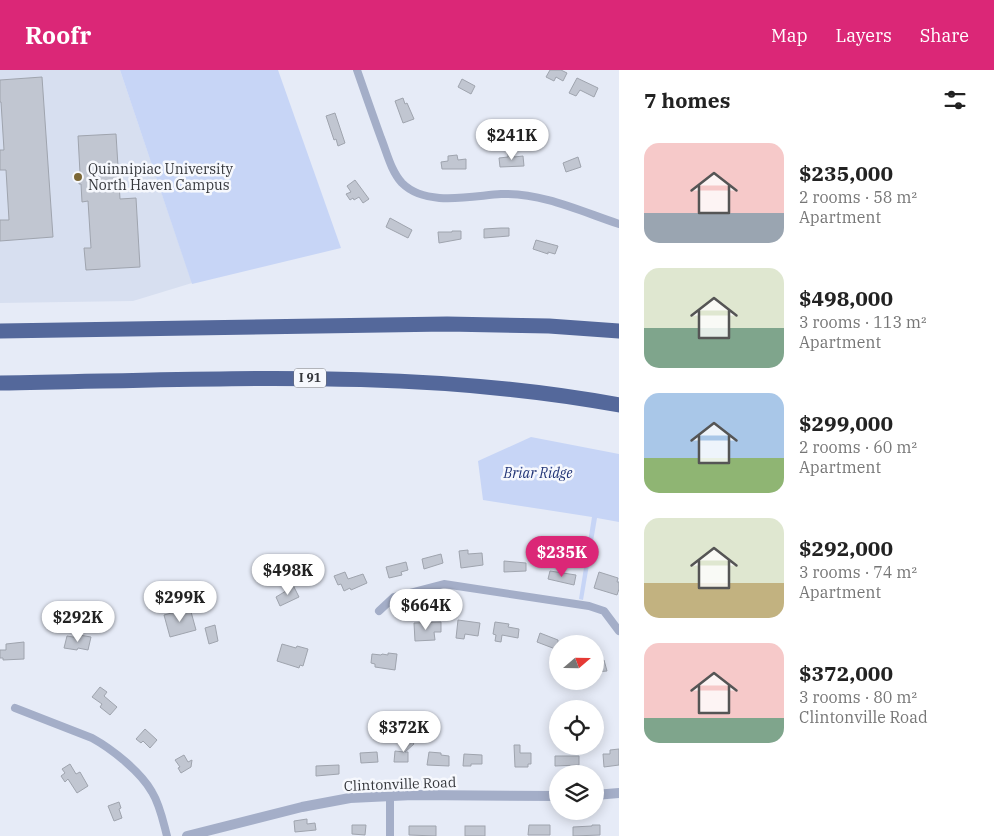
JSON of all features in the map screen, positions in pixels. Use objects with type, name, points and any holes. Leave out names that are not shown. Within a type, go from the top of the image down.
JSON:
[{"type":"highway","points":[[0,331],[447,324],[548,326],[619,331]]},
{"type":"highway","name":"I 91","points":[[0,383],[297,378],[392,380],[484,386],[619,405]]},
{"type":"street","points":[[357,70],[389,160],[398,178],[420,194],[436,198],[504,194],[532,195],[567,205],[619,224]]},
{"type":"street","points":[[380,611],[394,597],[444,584],[589,606],[604,611],[619,631]]},
{"type":"street","points":[[15,708],[104,744],[133,769],[153,793],[162,815],[167,836]]},
{"type":"street","points":[[604,794],[619,793]]},
{"type":"street","points":[[390,796],[390,836]]},
{"type":"street","name":"Clintonville Road","points":[[187,836],[325,802],[350,798],[390,796],[549,796]]},
{"type":"shaded area","name":"Quinnipiac University North Haven Campus","points":[[0,70],[120,70],[192,283],[133,301],[0,303]]},
{"type":"green space","points":[[120,70],[278,70],[341,248],[192,284]]},
{"type":"green space","name":"Briar Ridge","points":[[531,437],[619,454],[619,522],[597,518],[583,600],[579,599],[592,517],[483,500],[478,461]]},
{"type":"building","points":[[550,70],[561,70],[567,73],[563,81],[556,77],[554,81],[546,77]]},
{"type":"building","points":[[42,77],[53,237],[0,241],[0,220],[9,220],[6,170],[0,170],[0,150],[4,150],[0,80]]},
{"type":"building","points":[[577,78],[598,88],[594,97],[580,90],[576,96],[569,93]]},
{"type":"building","points":[[462,79],[475,86],[471,94],[458,87]]},
{"type":"building","points":[[403,98],[414,119],[403,123],[395,101]]},
{"type":"building","points":[[335,113],[345,143],[338,146],[326,116]]},
{"type":"building","points":[[116,134],[120,199],[136,198],[140,267],[86,270],[84,248],[91,248],[88,201],[82,202],[81,184],[79,184],[78,136]]},
{"type":"building","points":[[508,153],[514,153],[514,157],[523,156],[524,166],[500,167],[499,158],[508,157]]},
{"type":"building","points":[[457,155],[458,160],[466,159],[466,169],[442,169],[441,162],[448,161],[448,156]]},
{"type":"building","points":[[578,157],[581,167],[566,172],[563,163]]},
{"type":"building","points":[[355,180],[369,199],[363,203],[359,197],[350,200],[346,194],[351,192],[347,186]]},
{"type":"building","points":[[390,218],[412,230],[408,238],[386,227]]},
{"type":"building","points":[[509,228],[509,236],[484,238],[484,229]]},
{"type":"building","points":[[461,231],[461,239],[439,243],[438,232]]},
{"type":"building","points":[[536,240],[558,246],[555,254],[548,252],[548,254],[533,249]]},
{"type":"building","points":[[468,550],[468,554],[482,553],[483,565],[461,568],[459,551]]},
{"type":"building","points":[[441,554],[443,563],[424,569],[422,559]]},
{"type":"building","points":[[504,561],[526,563],[526,571],[504,572]]},
{"type":"building","points":[[406,562],[408,570],[401,572],[402,575],[389,578],[386,567]]},
{"type":"building","points":[[550,571],[576,575],[574,585],[548,579]]},
{"type":"building","points":[[345,572],[348,579],[363,574],[367,583],[344,591],[341,584],[338,585],[334,576]]},
{"type":"building","points":[[599,572],[618,578],[619,589],[617,595],[594,588]]},
{"type":"building","points":[[293,585],[299,597],[280,606],[276,597]]},
{"type":"building","points":[[190,608],[196,630],[170,637],[164,615]]},
{"type":"building","points":[[458,620],[480,623],[478,636],[465,634],[464,639],[456,638]]},
{"type":"building","points":[[441,622],[441,632],[434,632],[435,640],[415,641],[414,623]]},
{"type":"building","points":[[495,622],[509,624],[508,627],[519,629],[518,638],[502,635],[501,642],[495,641],[496,635],[493,634]]},
{"type":"building","points":[[215,625],[218,641],[209,644],[205,628]]},
{"type":"building","points":[[540,633],[549,636],[549,647],[537,642]]},
{"type":"building","points":[[79,635],[91,637],[88,650],[64,648],[67,636],[79,638]]},
{"type":"building","points":[[24,642],[24,659],[3,660],[3,658],[0,658],[0,650],[6,650],[6,644]]},
{"type":"building","points":[[282,644],[308,649],[303,666],[300,665],[299,668],[277,661]]},
{"type":"building","points":[[388,653],[397,654],[395,670],[375,667],[375,664],[371,663],[372,654],[388,655]]},
{"type":"building","points":[[604,660],[607,671],[604,671]]},
{"type":"building","points":[[100,687],[107,692],[104,696],[117,707],[110,715],[100,707],[102,704],[92,697]]},
{"type":"building","points":[[145,729],[157,740],[150,748],[143,741],[141,743],[136,739]]},
{"type":"building","points":[[409,738],[414,744],[405,752],[408,752],[408,762],[394,762],[395,751],[404,752],[404,743]]},
{"type":"building","points":[[514,745],[520,745],[520,753],[531,753],[531,764],[528,764],[528,767],[515,767]]},
{"type":"building","points":[[619,749],[619,765],[604,767],[603,755],[610,754],[610,750]]},
{"type":"building","points":[[377,752],[378,762],[361,763],[360,753]]},
{"type":"building","points":[[429,752],[449,756],[449,766],[427,765]]},
{"type":"building","points":[[464,754],[482,755],[482,764],[463,766]]},
{"type":"building","points":[[184,755],[188,762],[192,760],[191,767],[181,773],[178,768],[180,767],[175,760]]},
{"type":"building","points":[[555,756],[579,756],[579,765],[555,765]]},
{"type":"building","points":[[70,764],[76,774],[80,772],[88,786],[77,793],[68,779],[65,782],[61,776],[65,773],[62,769]]},
{"type":"building","points":[[339,765],[339,774],[316,776],[316,766]]},
{"type":"building","points":[[119,802],[122,818],[114,821],[108,806]]},
{"type":"building","points":[[307,819],[307,824],[315,823],[316,830],[295,832],[294,821]]},
{"type":"building","points":[[352,825],[366,825],[365,835],[352,834]]},
{"type":"building","points":[[529,825],[550,825],[550,835],[528,835]]},
{"type":"building","points":[[600,825],[600,835],[573,836],[573,827]]},
{"type":"building","points":[[409,826],[436,826],[436,836],[409,835]]},
{"type":"building","points":[[465,826],[485,826],[485,836],[465,836]]},
{"type":"place","name":"Quinnipiac University North Haven Campus","points":[[78,177]]}]
